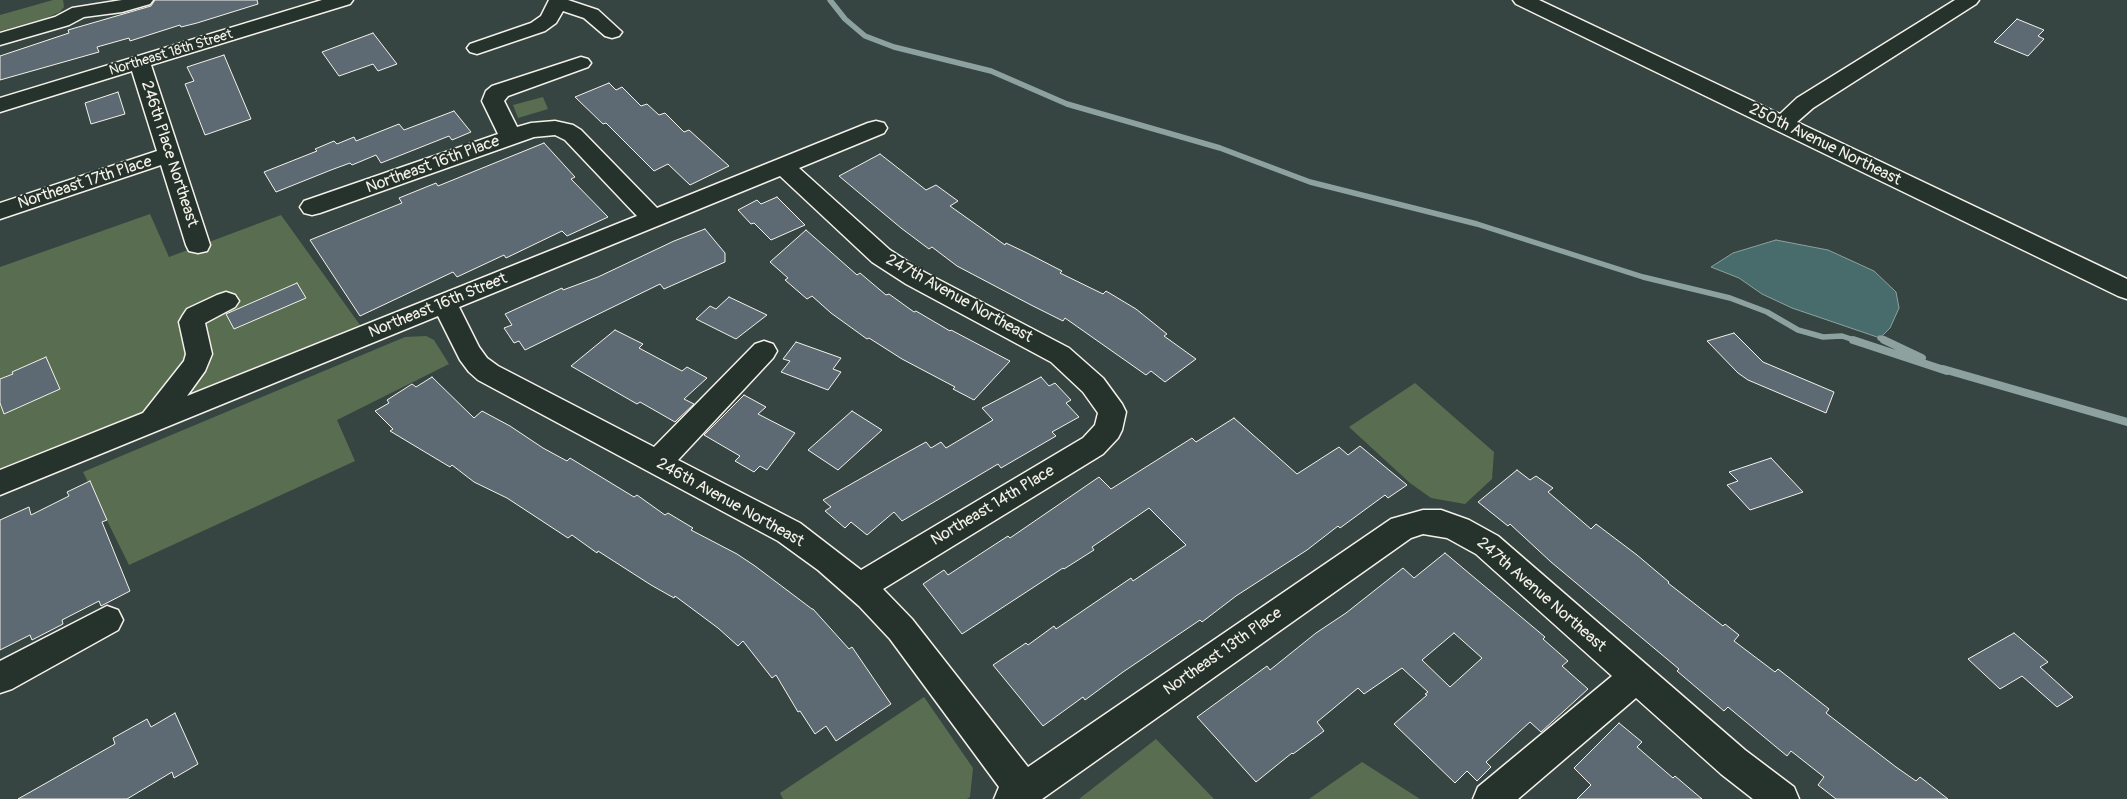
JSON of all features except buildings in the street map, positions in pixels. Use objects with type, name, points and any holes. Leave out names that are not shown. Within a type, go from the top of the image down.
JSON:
[{"type":"street","points":[[0,39],[62,21],[82,6],[122,6],[143,0]]},
{"type":"street","name":"Northeast 18th Street","points":[[0,105],[343,0]]},
{"type":"street","points":[[1782,124],[1805,103],[1969,0]]},
{"type":"street","points":[[477,48],[538,27],[549,19],[556,1],[591,14],[612,32]]},
{"type":"street","name":"250th Avenue Northeast","points":[[1530,1],[2127,290]]},
{"type":"street","name":"246th Place Northeast","points":[[140,62],[198,245]]},
{"type":"street","points":[[511,137],[492,101],[494,96],[500,91],[581,63]]},
{"type":"street","name":"Northeast 16th Place","points":[[312,207],[531,130],[555,128],[565,130],[573,135],[654,218]]},
{"type":"street","name":"Northeast 16th Street","points":[[0,483],[876,128]]},
{"type":"street","name":"Northeast 17th Place","points":[[0,211],[170,154]]},
{"type":"street","name":"247th Avenue Northeast","points":[[783,166],[881,256],[915,278],[1060,355],[1093,385],[1112,412]]},
{"type":"street","points":[[152,422],[196,364],[199,354],[192,322],[196,316],[226,302]]},
{"type":"street","name":"246th Avenue Northeast","points":[[444,303],[468,353],[488,373],[789,532],[859,586],[901,629],[1018,795]]},
{"type":"street","points":[[658,462],[764,351]]},
{"type":"street","name":"Northeast 14th Place","points":[[859,586],[1093,446],[1108,430],[1112,412]]},
{"type":"street","name":"Northeast 13th Place","points":[[1018,795],[1402,528],[1423,522],[1441,523]]},
{"type":"street","name":"247th Avenue Northeast","points":[[1441,523],[1458,529],[1487,545],[1733,762],[1781,799]]},
{"type":"street","points":[[0,678],[107,620]]},
{"type":"street","points":[[1491,799],[1636,677]]},
{"type":"green space","points":[[53,0],[63,0],[64,7],[60,12],[0,31],[0,15]]},
{"type":"green space","points":[[543,97],[548,109],[518,118],[513,105]]},
{"type":"green space","points":[[150,214],[169,257],[281,215],[360,325],[0,469],[0,267]]},
{"type":"green space","points":[[426,336],[434,340],[449,364],[337,420],[355,461],[129,565],[83,472],[405,337]]},
{"type":"green space","points":[[1415,383],[1494,452],[1492,479],[1465,504],[1431,498],[1410,483],[1349,427]]},
{"type":"green space","points":[[924,697],[973,768],[970,797],[967,799],[783,799],[780,793]]},
{"type":"green space","points":[[1156,739],[1214,799],[1079,799]]},
{"type":"green space","points":[[1362,762],[1420,799],[1309,799]]},
{"type":"water","points":[[1776,240],[1828,250],[1874,271],[1896,292],[1899,308],[1890,328],[1880,338],[1792,308],[1762,294],[1739,278],[1711,267],[1733,253]]},
{"type":"waterway","points":[[830,0],[845,19],[865,36],[894,47],[991,71],[1067,104],[1220,148],[1310,182],[1477,224],[1643,277],[1730,298],[1767,312],[1798,330],[1823,337],[1842,336],[1857,341]]},
{"type":"waterway","points":[[1880,338],[1884,340]]},
{"type":"waterway","points":[[1853,340],[1947,371]]},
{"type":"waterway","points":[[1884,340],[1922,358]]},
{"type":"waterway","points":[[1943,369],[2127,422]]}]
